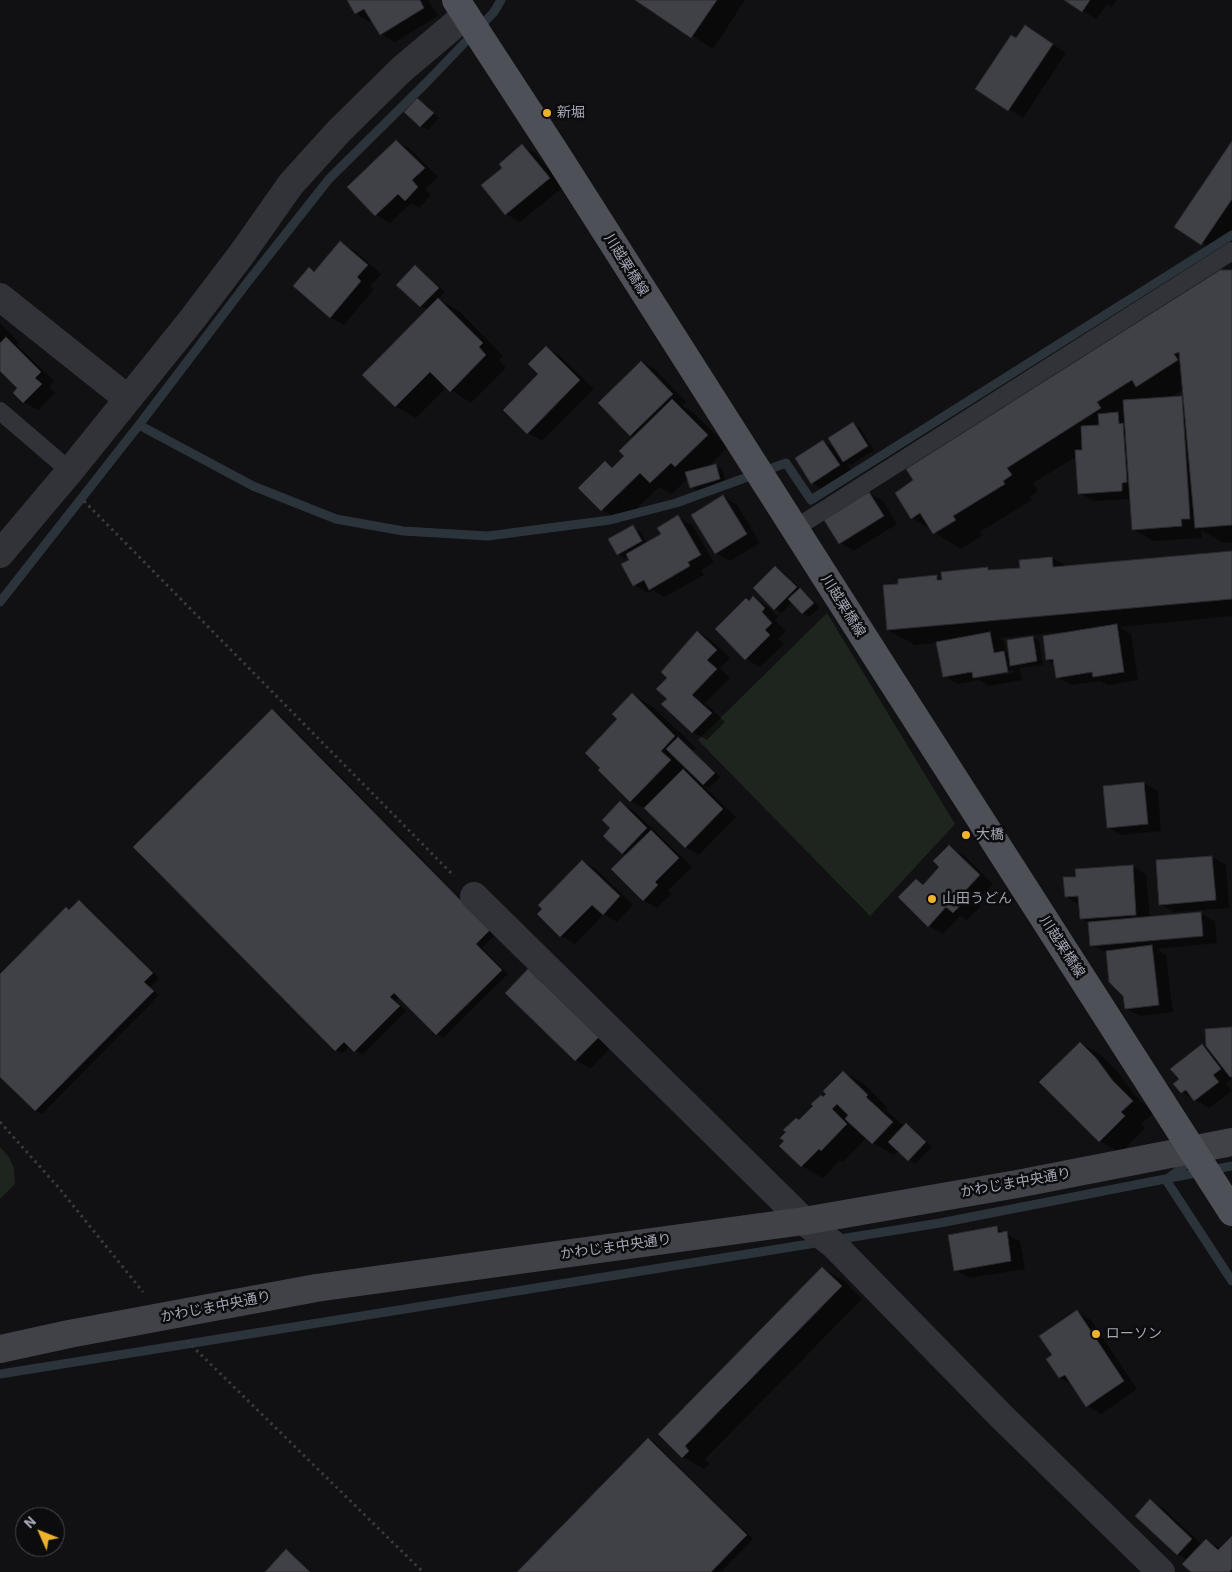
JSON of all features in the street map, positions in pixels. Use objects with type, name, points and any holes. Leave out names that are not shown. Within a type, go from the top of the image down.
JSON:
[{"type":"main road","name":"川越栗橋線","points":[[461,8],[555,152],[794,529],[1232,1212]]},
{"type":"street","points":[[2,546],[66,475],[128,399],[241,255],[291,184],[339,131],[461,8]]},
{"type":"street","points":[[0,297],[128,399]]},
{"type":"street","points":[[474,896],[804,1221],[834,1245],[1002,1416],[1161,1572]]},
{"type":"street","name":"かわじま中央通り","points":[[0,1349],[316,1288],[804,1221],[1017,1184],[1232,1142]]},
{"type":"lane","points":[[794,529],[1232,251]]},
{"type":"lane","points":[[0,411],[66,475]]},
{"type":"path","points":[[66,475],[474,896]]},
{"type":"path","points":[[0,1122],[59,1188],[132,1277],[162,1317],[423,1572]]},
{"type":"shaded area","points":[[827,613],[955,824],[870,916],[698,740]]},
{"type":"shaded area","points":[[0,1147],[9,1157],[14,1168],[15,1184],[0,1199]]},
{"type":"building","points":[[347,0],[420,0],[424,8],[380,35],[364,9],[355,14]]},
{"type":"building","points":[[635,0],[717,0],[691,38]]},
{"type":"building","points":[[1064,0],[1090,0],[1082,12]]},
{"type":"building","points":[[1025,25],[1053,44],[1008,111],[975,89],[1011,35],[1016,38]]},
{"type":"building","points":[[417,98],[434,113],[420,127],[404,112]]},
{"type":"building","points":[[396,140],[425,168],[412,180],[418,187],[405,201],[398,194],[375,216],[347,187]]},
{"type":"building","points":[[1232,141],[1232,199],[1201,245],[1174,227]]},
{"type":"building","points":[[522,144],[550,178],[505,215],[481,185],[502,168],[499,164]]},
{"type":"building","points":[[340,241],[368,265],[357,277],[361,281],[330,318],[293,286],[309,267],[314,272]]},
{"type":"building","points":[[415,265],[439,288],[420,307],[396,285]]},
{"type":"building","points":[[1220,270],[1232,270],[1232,525],[1195,528],[1179,352],[1174,354],[1178,360],[1136,387],[1132,380],[1097,402],[1101,408],[1007,468],[1012,475],[1003,481],[1005,484],[953,516],[956,520],[933,534],[920,513],[911,519],[895,493],[913,480],[906,469]]},
{"type":"building","points":[[438,298],[483,343],[479,347],[486,355],[450,392],[430,372],[395,407],[362,375]]},
{"type":"building","points":[[6,337],[41,372],[35,378],[42,384],[23,403],[13,393],[17,388],[0,371],[0,343]]},
{"type":"building","points":[[546,346],[580,380],[527,434],[503,410],[538,374],[528,364]]},
{"type":"building","points":[[641,361],[673,394],[630,436],[598,403]]},
{"type":"building","points":[[1182,396],[1190,519],[1181,519],[1182,526],[1132,530],[1123,400]]},
{"type":"building","points":[[672,399],[708,435],[675,467],[671,463],[650,483],[640,473],[601,511],[578,488],[605,461],[612,468],[624,456],[619,451]]},
{"type":"building","points":[[1118,412],[1119,424],[1123,423],[1127,482],[1122,483],[1122,491],[1078,494],[1075,450],[1082,450],[1081,426],[1099,425],[1098,414]]},
{"type":"building","points":[[853,422],[868,446],[843,462],[828,438]]},
{"type":"building","points":[[823,440],[840,465],[811,484],[795,458]]},
{"type":"building","points":[[716,464],[720,479],[690,488],[685,472]]},
{"type":"building","points":[[869,492],[884,516],[839,544],[824,520]]},
{"type":"building","points":[[723,495],[747,534],[715,554],[691,515]]},
{"type":"building","points":[[678,515],[701,555],[688,562],[690,566],[649,590],[644,580],[633,586],[621,564],[629,560],[626,554],[661,534],[657,528]]},
{"type":"building","points":[[633,525],[642,541],[617,555],[608,539]]},
{"type":"building","points":[[1232,551],[1232,599],[887,630],[883,585],[898,584],[898,579],[937,575],[937,580],[942,580],[941,572],[988,567],[988,570],[1020,568],[1019,560],[1052,557],[1053,567]]},
{"type":"building","points":[[775,566],[797,587],[774,610],[753,588]]},
{"type":"building","points":[[800,588],[814,603],[802,614],[788,599]]},
{"type":"building","points":[[753,596],[765,608],[762,612],[772,623],[765,630],[770,635],[745,660],[715,629],[746,598],[749,601]]},
{"type":"building","points":[[1117,624],[1124,672],[1093,677],[1092,672],[1056,678],[1053,659],[1046,660],[1043,636]]},
{"type":"building","points":[[697,631],[717,650],[707,660],[717,669],[692,695],[712,713],[692,733],[661,704],[667,699],[656,689],[667,678],[661,672]]},
{"type":"building","points":[[990,632],[994,653],[1004,651],[1008,672],[973,678],[972,672],[943,677],[936,642]]},
{"type":"building","points":[[1033,636],[1037,661],[1010,666],[1007,640]]},
{"type":"building","points":[[632,693],[675,736],[661,751],[671,760],[630,802],[598,770],[600,768],[585,753],[617,719],[612,714]]},
{"type":"building","points":[[272,709],[490,930],[476,944],[502,970],[436,1035],[394,993],[390,997],[400,1006],[354,1052],[344,1042],[335,1051],[133,847]]},
{"type":"building","points":[[678,737],[715,773],[703,785],[666,749]]},
{"type":"building","points":[[683,769],[723,809],[685,848],[644,808]]},
{"type":"building","points":[[1144,782],[1148,824],[1107,828],[1103,786]]},
{"type":"building","points":[[620,801],[647,828],[622,854],[603,836],[610,828],[602,820]]},
{"type":"building","points":[[651,830],[679,858],[655,882],[658,885],[643,901],[611,869]]},
{"type":"building","points":[[949,845],[980,875],[963,893],[968,897],[953,913],[946,907],[928,927],[898,897],[916,879],[923,885],[939,867],[933,861]]},
{"type":"building","points":[[1212,856],[1216,900],[1159,905],[1156,860]]},
{"type":"building","points":[[582,860],[620,896],[603,915],[592,905],[560,937],[537,914],[542,909],[538,905]]},
{"type":"building","points":[[1133,865],[1136,915],[1080,919],[1078,896],[1065,897],[1063,877],[1076,877],[1075,869]]},
{"type":"building","points":[[79,900],[153,973],[144,982],[154,991],[35,1111],[0,1077],[0,974],[66,907],[69,910]]},
{"type":"building","points":[[1201,912],[1203,936],[1090,946],[1088,922]]},
{"type":"building","points":[[1152,945],[1159,1005],[1125,1009],[1123,996],[1109,982],[1106,951]]},
{"type":"building","points":[[528,969],[599,1037],[575,1061],[505,993]]},
{"type":"building","points":[[1232,1027],[1232,1077],[1230,1077],[1206,1046],[1205,1029]]},
{"type":"building","points":[[1080,1042],[1096,1058],[1113,1081],[1133,1101],[1121,1112],[1125,1116],[1099,1142],[1039,1082]]},
{"type":"building","points":[[1202,1044],[1221,1069],[1213,1075],[1219,1082],[1194,1101],[1186,1090],[1181,1093],[1173,1084],[1179,1079],[1170,1069]]},
{"type":"building","points":[[843,1071],[868,1095],[866,1097],[893,1122],[872,1144],[845,1119],[848,1115],[837,1104],[832,1109],[847,1124],[821,1151],[819,1149],[801,1167],[779,1146],[784,1141],[780,1138],[786,1132],[783,1130],[796,1118],[799,1120],[813,1106],[811,1104],[821,1095],[823,1097],[826,1094],[823,1091]]},
{"type":"building","points":[[906,1123],[926,1142],[908,1161],[888,1142]]},
{"type":"building","points":[[997,1226],[998,1233],[1007,1231],[1011,1261],[954,1271],[948,1235]]},
{"type":"building","points":[[822,1267],[842,1286],[685,1446],[689,1451],[682,1458],[658,1434]]},
{"type":"building","points":[[1077,1310],[1124,1381],[1086,1407],[1065,1375],[1059,1378],[1046,1359],[1052,1355],[1039,1336]]},
{"type":"building","points":[[648,1438],[747,1535],[711,1572],[517,1572]]},
{"type":"building","points":[[1150,1499],[1192,1539],[1177,1555],[1135,1516]]},
{"type":"building","points":[[1232,1536],[1232,1569],[1229,1572],[1191,1572],[1182,1564],[1206,1539],[1218,1550]]},
{"type":"building","points":[[286,1549],[310,1572],[265,1572]]},
{"type":"waterway","points":[[139,425],[329,179],[428,81],[494,12],[501,0]]},
{"type":"waterway","points":[[0,602],[139,425],[253,486],[336,519],[403,531],[488,536],[610,520],[676,503],[786,463],[811,500],[1232,235]]},
{"type":"waterway","points":[[1193,1159],[1166,1180],[1232,1281]]},
{"type":"waterway","points":[[834,1240],[940,1223],[1232,1166]]},
{"type":"waterway","points":[[0,1374],[822,1242]]},
{"type":"place","name":"新堀","points":[[547,113]]},
{"type":"place","name":"大橋","points":[[966,835]]},
{"type":"place","name":"山田うどん","points":[[932,899]]},
{"type":"place","name":"ローソン","points":[[1096,1334]]}]
